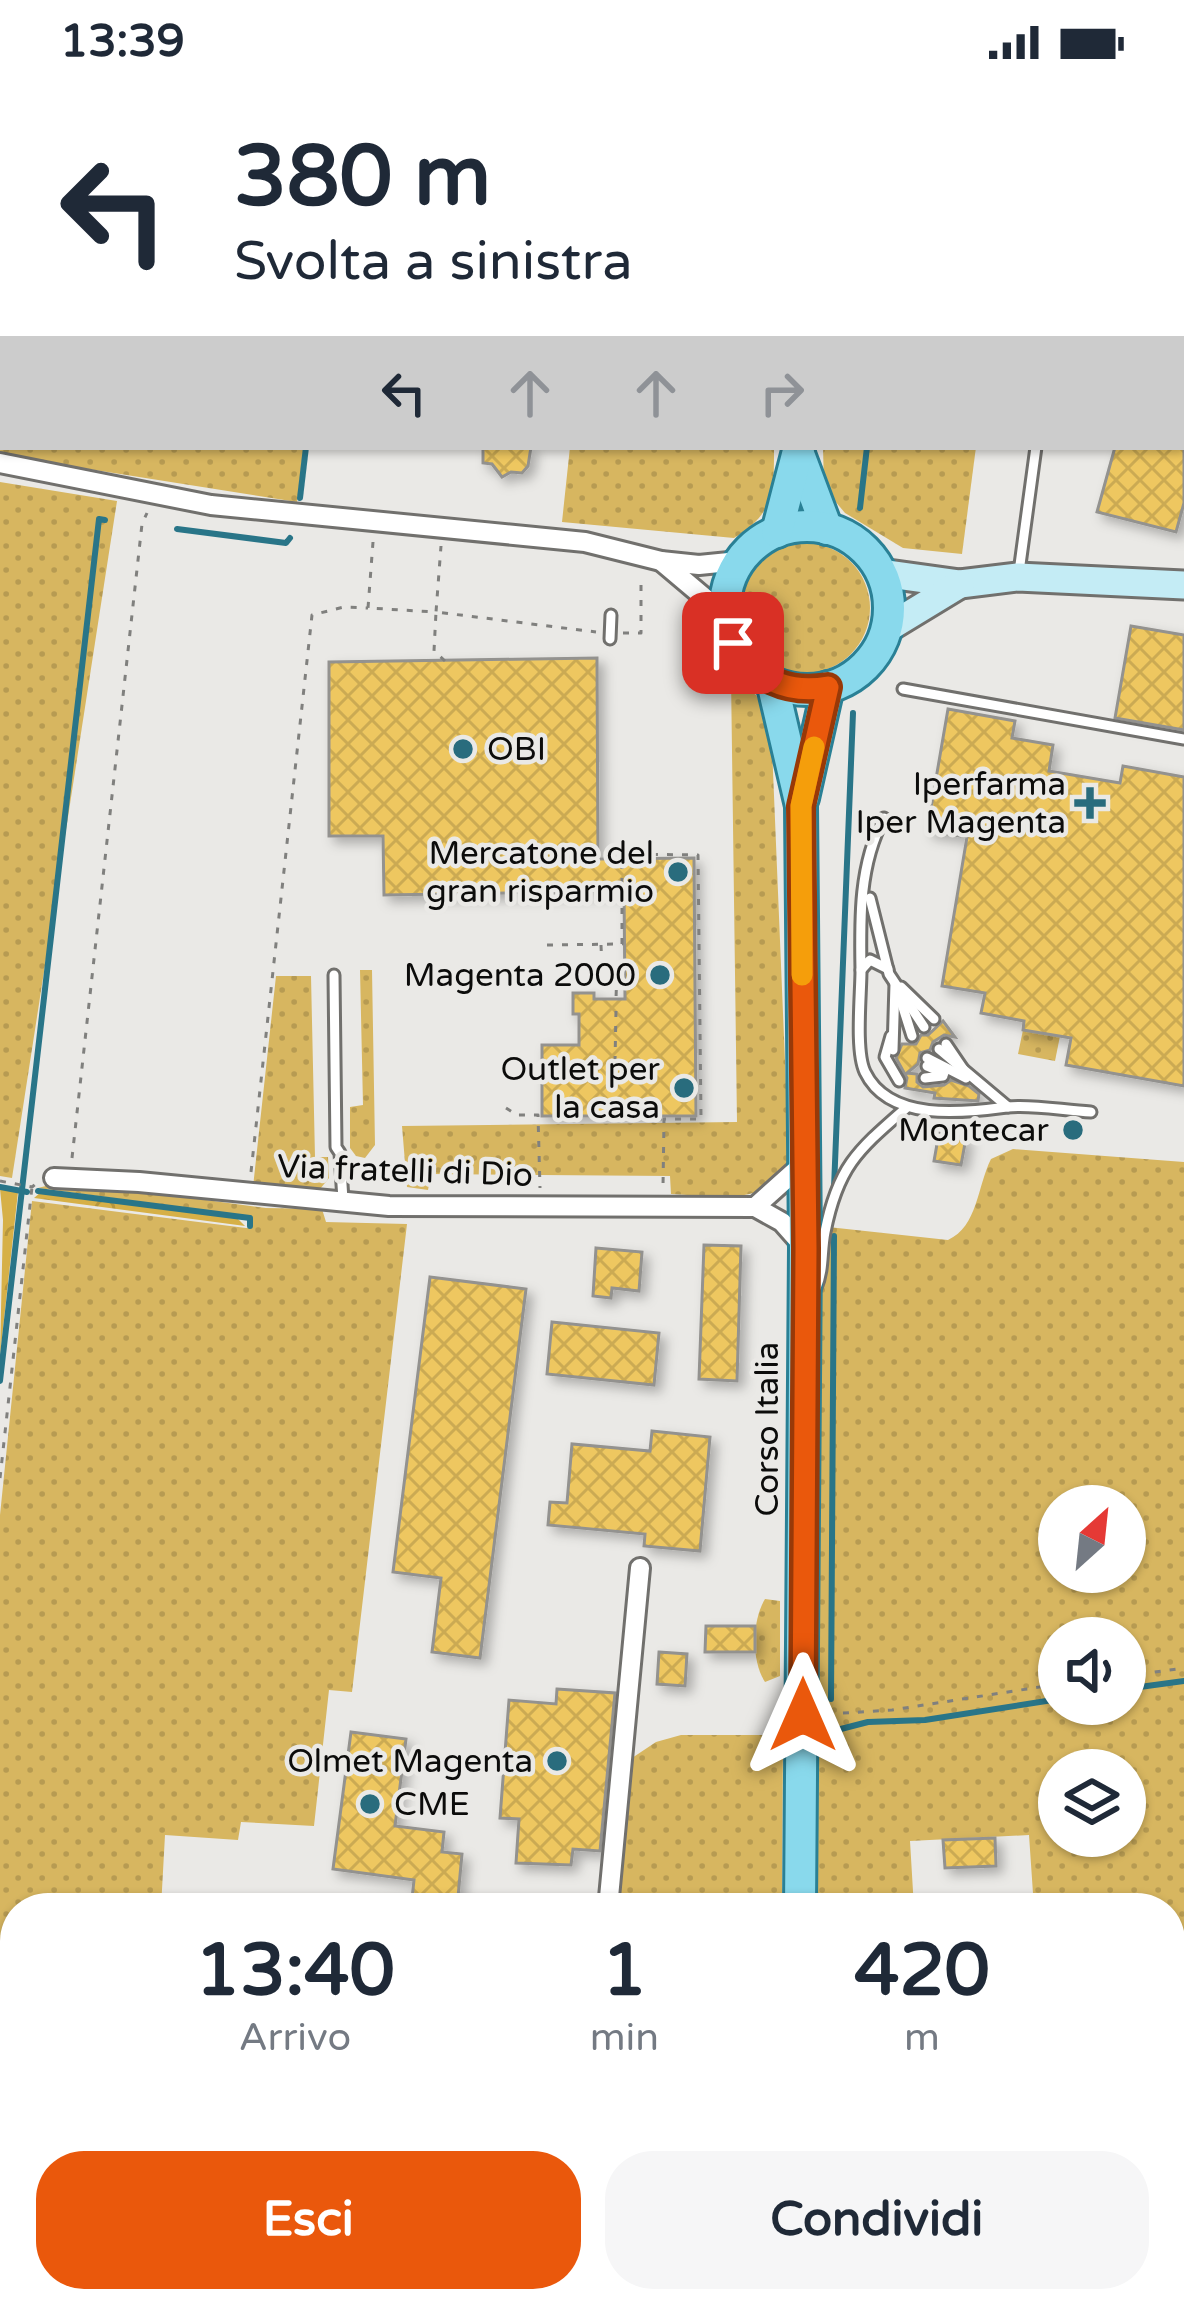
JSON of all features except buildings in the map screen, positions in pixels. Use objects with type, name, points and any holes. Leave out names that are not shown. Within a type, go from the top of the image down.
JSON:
[{"type":"main road","points":[[799,450],[827,529]]},
{"type":"main road","points":[[777,532],[799,450]]},
{"type":"main road","points":[[799,527],[827,529],[853,541],[880,573],[888,600],[886,629],[865,665],[828,687],[800,689],[772,682],[740,655],[725,615],[728,587],[739,561],[759,541],[799,527]]},
{"type":"main road","name":"Corso Italia","points":[[772,682],[801,806],[806,1248],[795,1581],[800,1893]]},
{"type":"main road","name":"Corso Italia","points":[[801,806],[828,687]]},
{"type":"street","points":[[0,463],[211,505],[585,542],[661,561],[699,565],[739,561]]},
{"type":"street","points":[[661,561],[725,615]]},
{"type":"street","points":[[880,573],[960,584],[1018,577],[1184,585]]},
{"type":"street","points":[[886,629],[960,584]]},
{"type":"street","points":[[804,1163],[755,1208],[782,1222],[806,1248]]},
{"type":"street","name":"Via fratelli di Dio","points":[[62,1178],[389,1206],[755,1208]]},
{"type":"street","points":[[609,1893],[640,1568]]},
{"type":"lane","points":[[1018,577],[1036,450]]},
{"type":"lane","points":[[610,636],[611,615]]},
{"type":"lane","points":[[903,689],[1184,739]]},
{"type":"lane","points":[[884,818],[870,844],[860,922],[862,1067],[880,1091],[906,1108],[1091,1112]]},
{"type":"lane","points":[[870,898],[888,971],[929,1023]]},
{"type":"lane","points":[[861,970],[870,960],[888,971]]},
{"type":"lane","points":[[334,975],[336,1148],[343,1200]]},
{"type":"lane","points":[[894,1031],[903,1044],[903,1008],[896,984]]},
{"type":"lane","points":[[896,984],[894,1031],[886,1057],[899,1081]]},
{"type":"lane","points":[[945,1045],[960,1064],[964,1076],[945,1045]]},
{"type":"lane","points":[[964,1076],[940,1076],[926,1073],[964,1076],[982,1084],[1008,1107]]},
{"type":"lane","points":[[803,1313],[823,1273],[825,1234],[842,1171],[906,1108]]},
{"type":"path","points":[[62,1178],[142,524],[148,512],[158,513]]},
{"type":"path","points":[[368,608],[373,538]]},
{"type":"path","points":[[441,544],[434,651],[446,661]]},
{"type":"path","points":[[249,1195],[312,615],[344,607],[368,608],[436,612],[610,636],[641,633],[641,576]]},
{"type":"path","points":[[547,945],[622,944],[622,854],[698,855],[701,1119],[614,1116]]},
{"type":"path","points":[[601,945],[602,968],[617,968],[616,999]]},
{"type":"path","points":[[615,1062],[616,1010]]},
{"type":"path","points":[[506,1108],[517,1115],[538,1115],[540,1208]]},
{"type":"path","points":[[663,1207],[664,1120]]},
{"type":"path","points":[[0,1181],[32,1187],[0,1478]]},
{"type":"path","points":[[1146,1673],[1184,1668]]},
{"type":"path","points":[[797,1708],[892,1710],[1038,1687]]},
{"type":"shaded area","points":[[0,450],[305,450],[297,502],[0,455]]},
{"type":"shaded area","points":[[570,450],[774,450],[772,489],[765,510],[734,538],[562,522]]},
{"type":"shaded area","points":[[823,450],[976,450],[962,554],[903,548],[845,513],[824,488]]},
{"type":"shaded area","points":[[0,482],[117,501],[12,1178],[0,1176]]},
{"type":"shaded area","points":[[805,543],[830,547],[851,562],[866,583],[870,608],[866,633],[851,654],[830,669],[805,673],[780,669],[759,654],[744,633],[740,608],[744,583],[759,562],[780,547]]},
{"type":"shaded area","points":[[731,677],[756,695],[771,723],[789,1158],[780,1174],[755,1192],[723,1197],[671,1194],[670,1176],[431,1174],[428,1190],[407,1187],[402,1126],[737,1122]]},
{"type":"shaded area","points":[[360,970],[372,970],[375,1145],[365,1158],[350,1148],[350,1107],[363,1105]]},
{"type":"shaded area","points":[[276,976],[311,976],[315,1157],[328,1157],[329,1178],[320,1189],[253,1187]]},
{"type":"shaded area","points":[[1023,1030],[1060,1036],[1055,1061],[1018,1054]]},
{"type":"shaded area","points":[[1013,1149],[1184,1162],[1184,1893],[1033,1893],[1029,1835],[910,1841],[913,1893],[814,1893],[819,1226],[948,1240],[965,1225],[991,1159]]},
{"type":"shaded area","points":[[65,1181],[266,1208],[322,1209],[326,1222],[407,1224],[352,1692],[329,1690],[314,1826],[241,1822],[238,1840],[165,1835],[162,1893],[0,1893],[0,1515],[32,1201],[246,1228],[251,1228],[252,1217],[38,1188]]},
{"type":"shaded area","points":[[765,1599],[780,1601],[780,1676],[765,1682],[755,1640]]},
{"type":"shaded area","points":[[681,1735],[783,1735],[782,1893],[618,1893],[629,1760],[656,1742]]},
{"type":"green space","points":[[0,1189],[18,1192],[0,1356],[3,1220]]},
{"type":"green space","points":[[41,1192],[237,1218],[245,1226],[34,1198]]},
{"type":"waterway","points":[[300,498],[306,450]]},
{"type":"waterway","points":[[860,508],[867,450]]},
{"type":"waterway","points":[[0,1381],[99,519],[105,520]]},
{"type":"waterway","points":[[177,529],[286,543],[290,538]]},
{"type":"waterway","points":[[834,1188],[853,713]]},
{"type":"waterway","points":[[0,1187],[27,1192]]},
{"type":"waterway","points":[[38,1191],[250,1218],[250,1226]]},
{"type":"waterway","points":[[831,1699],[834,1236]]},
{"type":"waterway","points":[[1146,1686],[1184,1681]]},
{"type":"waterway","points":[[833,1731],[868,1722],[925,1720],[1038,1702]]},
{"type":"slow traffic","points":[[802,975],[801,806],[814,747]]},
{"type":"place","name":"OBI","points":[[463,749]]},
{"type":"place","name":"Iperfarma Iper Magenta","points":[[1090,803]]},
{"type":"place","name":"Mercatone del gran risparmio","points":[[678,872]]},
{"type":"place","name":"Magenta 2000","points":[[660,975]]},
{"type":"place","name":"Outlet per la casa","points":[[684,1088]]},
{"type":"place","name":"Montecar","points":[[1073,1130]]},
{"type":"place","name":"Olmet Magenta","points":[[557,1761]]},
{"type":"place","name":"CME","points":[[370,1804]]},
{"type":"route","points":[[733,643],[749,666],[772,682],[800,689],[828,687],[801,806],[806,1248],[803,1715]]}]
